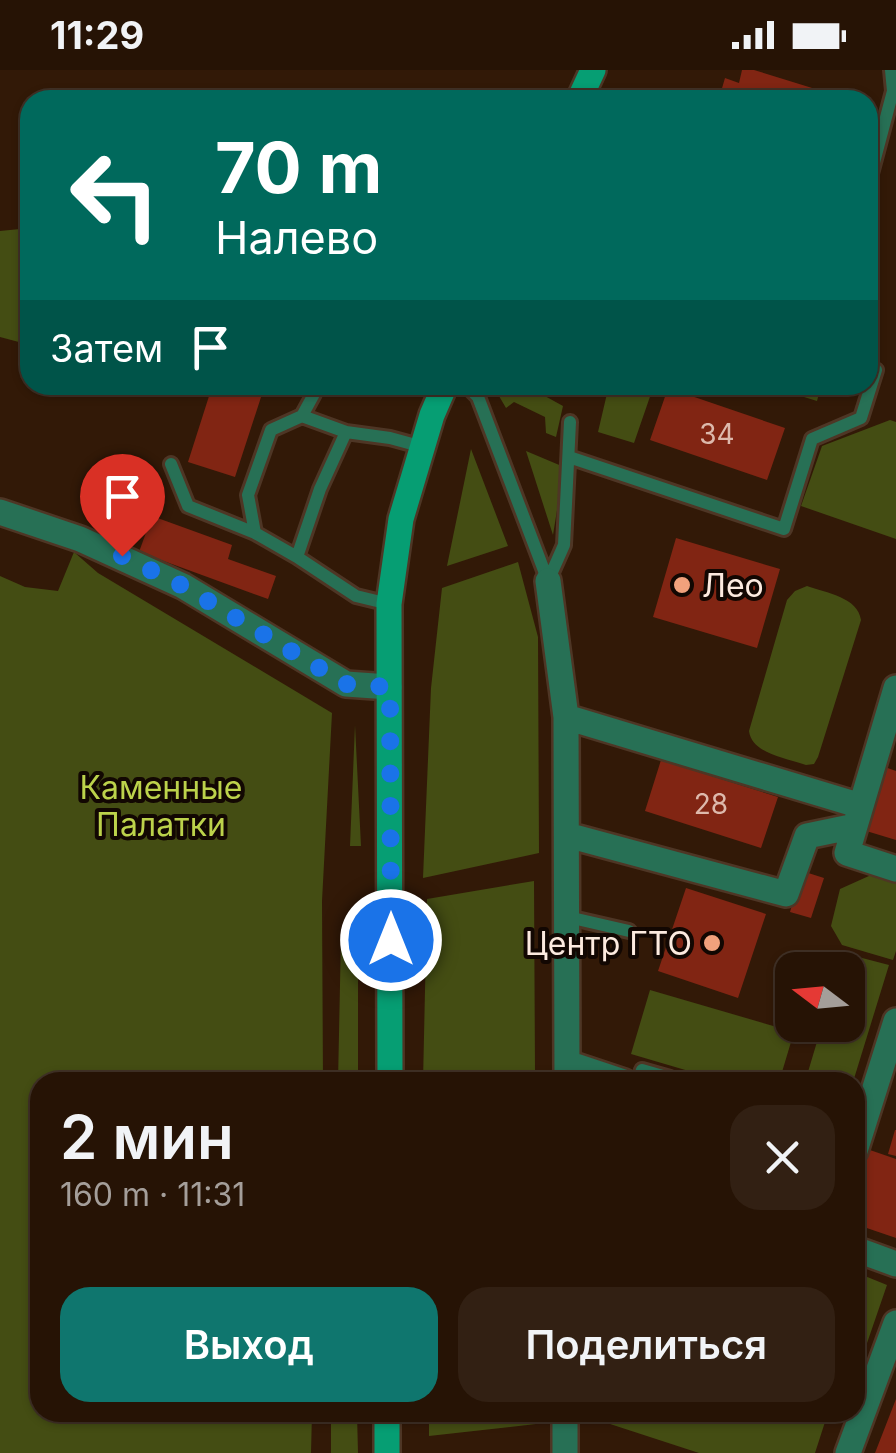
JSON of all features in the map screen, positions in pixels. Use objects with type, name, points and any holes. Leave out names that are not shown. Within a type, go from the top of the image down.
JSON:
[{"type":"main road","points":[[390,1072],[389,604],[401,519],[441,395]]},
{"type":"main road","points":[[387,1422],[387,1453]]},
{"type":"street","points":[[0,512],[80,539],[183,586],[346,684],[390,687]]},
{"type":"street","points":[[548,580],[566,717],[567,1072]]},
{"type":"street","points":[[896,688],[847,853],[896,869]]},
{"type":"street","points":[[566,717],[858,816]]},
{"type":"street","points":[[567,835],[786,894],[807,836],[858,816]]},
{"type":"street","points":[[865,1119],[896,1021]]},
{"type":"street","points":[[865,1253],[896,1264]]},
{"type":"street","points":[[865,1407],[896,1323]]},
{"type":"street","points":[[565,1453],[566,1422]]},
{"type":"street","points":[[848,1453],[859,1422]]},
{"type":"lane","points":[[878,149],[894,91],[891,70]]},
{"type":"lane","points":[[255,533],[248,495],[271,430],[302,416],[313,395]]},
{"type":"lane","points":[[476,395],[548,580]]},
{"type":"lane","points":[[570,457],[784,529],[812,438],[862,418],[869,395]]},
{"type":"lane","points":[[302,416],[346,432],[423,446]]},
{"type":"lane","points":[[548,580],[564,544],[570,422]]},
{"type":"lane","points":[[297,557],[320,489],[346,432]]},
{"type":"lane","points":[[171,464],[188,506],[255,533],[356,596],[389,604]]},
{"type":"lane","points":[[568,916],[628,931]]},
{"type":"green space","points":[[20,229],[20,342],[0,337],[0,231]]},
{"type":"green space","points":[[543,395],[563,406],[556,437],[546,433],[545,417],[514,402],[506,408],[499,396]]},
{"type":"green space","points":[[607,395],[651,395],[634,443],[598,432]]},
{"type":"green space","points":[[798,395],[819,395],[817,401]]},
{"type":"green space","points":[[890,420],[896,422],[896,539],[801,506],[822,446]]},
{"type":"green space","points":[[471,449],[508,546],[447,566]]},
{"type":"green space","points":[[526,451],[564,467],[553,535]]},
{"type":"green space","name":"Каменные Палатки","points":[[74,552],[98,573],[332,713],[322,901],[323,1072],[30,1072],[30,1422],[312,1422],[311,1453],[0,1453],[0,576],[25,587],[58,591]]},
{"type":"green space","points":[[518,562],[538,637],[539,853],[423,878],[431,688],[442,588]]},
{"type":"green space","points":[[807,586],[848,601],[861,620],[818,757],[814,764],[806,765],[763,750],[751,739],[749,731],[787,600]]},
{"type":"green space","points":[[355,725],[361,846],[350,846]]},
{"type":"green space","points":[[880,871],[896,875],[893,960],[842,945],[831,926],[840,889]]},
{"type":"green space","points":[[534,881],[535,1072],[423,1072],[427,899]]},
{"type":"green space","points":[[341,936],[358,942],[358,1072],[338,1072]]},
{"type":"green space","points":[[865,959],[889,965],[856,1072],[808,1072],[817,1042],[865,1042]]},
{"type":"green space","points":[[650,990],[775,1026],[775,1042],[791,1042],[782,1072],[692,1072],[631,1054]]},
{"type":"green space","points":[[865,1276],[887,1285],[865,1349]]},
{"type":"green space","points":[[331,1422],[357,1422],[358,1453],[331,1453]]},
{"type":"green space","points":[[429,1422],[536,1422],[536,1424],[429,1436]]},
{"type":"green space","points":[[825,1422],[815,1453],[699,1453],[607,1423]]},
{"type":"building","points":[[742,70],[754,70],[819,90],[721,90],[725,78],[739,83]]},
{"type":"building","points":[[209,395],[262,395],[235,477],[188,462]]},
{"type":"building","points":[[666,395],[688,395],[785,428],[767,480],[650,440]]},
{"type":"building","points":[[152,516],[232,545],[228,559],[276,576],[268,599],[139,552]]},
{"type":"building","points":[[676,538],[780,569],[757,648],[653,617]]},
{"type":"building","points":[[661,760],[778,797],[761,848],[645,811]]},
{"type":"building","points":[[882,766],[896,771],[896,840],[863,830]]},
{"type":"building","points":[[802,871],[824,878],[811,918],[790,912]]},
{"type":"building","name":"Центр ГТО","points":[[686,888],[766,914],[738,998],[658,971]]},
{"type":"building","points":[[896,1130],[896,1156],[888,1154]]},
{"type":"building","points":[[867,1149],[896,1159],[896,1238],[865,1227]]},
{"type":"building","points":[[896,1399],[896,1453],[875,1453]]},
{"type":"place","name":"Лео","points":[[682,585]]},
{"type":"place","name":"Центр ГТО","points":[[712,943]]},
{"type":"route","points":[[122,556],[183,586],[346,684],[390,687],[391,940]]}]
